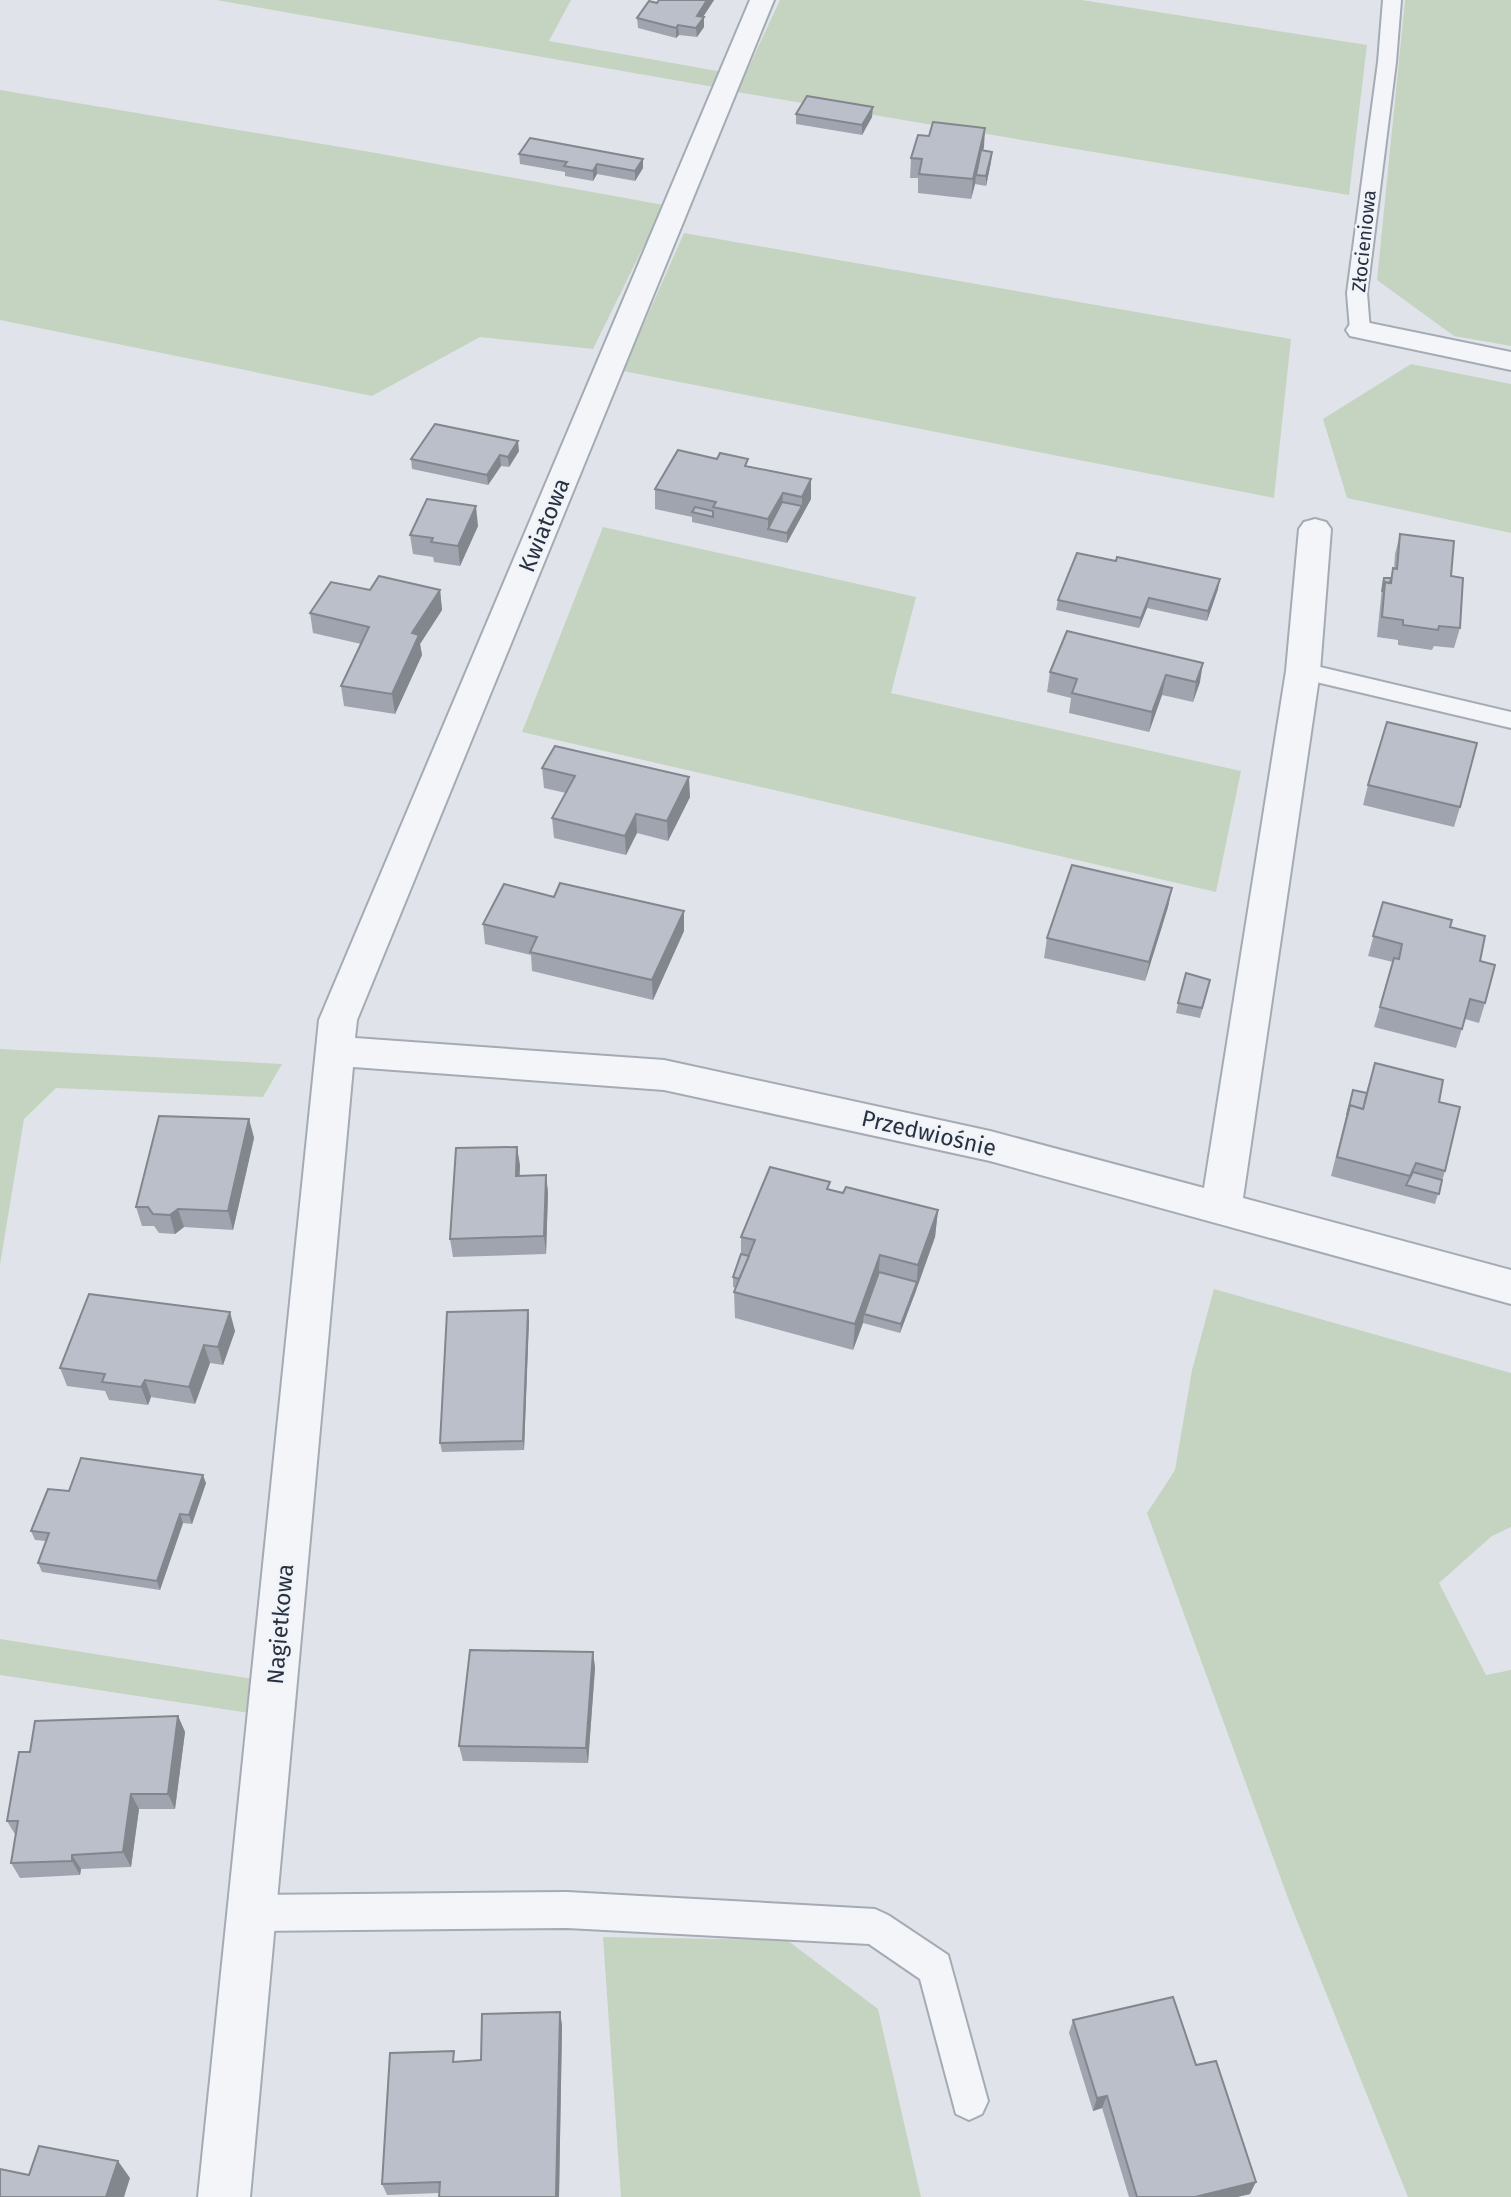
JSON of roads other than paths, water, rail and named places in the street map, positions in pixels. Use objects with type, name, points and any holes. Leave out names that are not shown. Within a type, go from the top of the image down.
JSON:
[{"type":"street","name":"Kwiatowa","points":[[333,1051],[338,1020],[358,970],[762,0]]},
{"type":"street","name":"Złocieniowa","points":[[1360,330],[1511,361]]},
{"type":"street","points":[[1221,1209],[1303,671],[1315,529]]},
{"type":"street","name":"Przedwiośnie","points":[[333,1051],[664,1074],[990,1146],[1511,1287]]},
{"type":"street","name":"Nagietkowa","points":[[224,2197],[333,1051]]},
{"type":"lane","name":"Złocieniowa","points":[[1360,330],[1357,293],[1387,62],[1392,0]]},
{"type":"lane","points":[[1303,671],[1511,720]]},
{"type":"lane","points":[[253,1913],[568,1910],[875,1927],[935,1968],[969,2101]]}]
